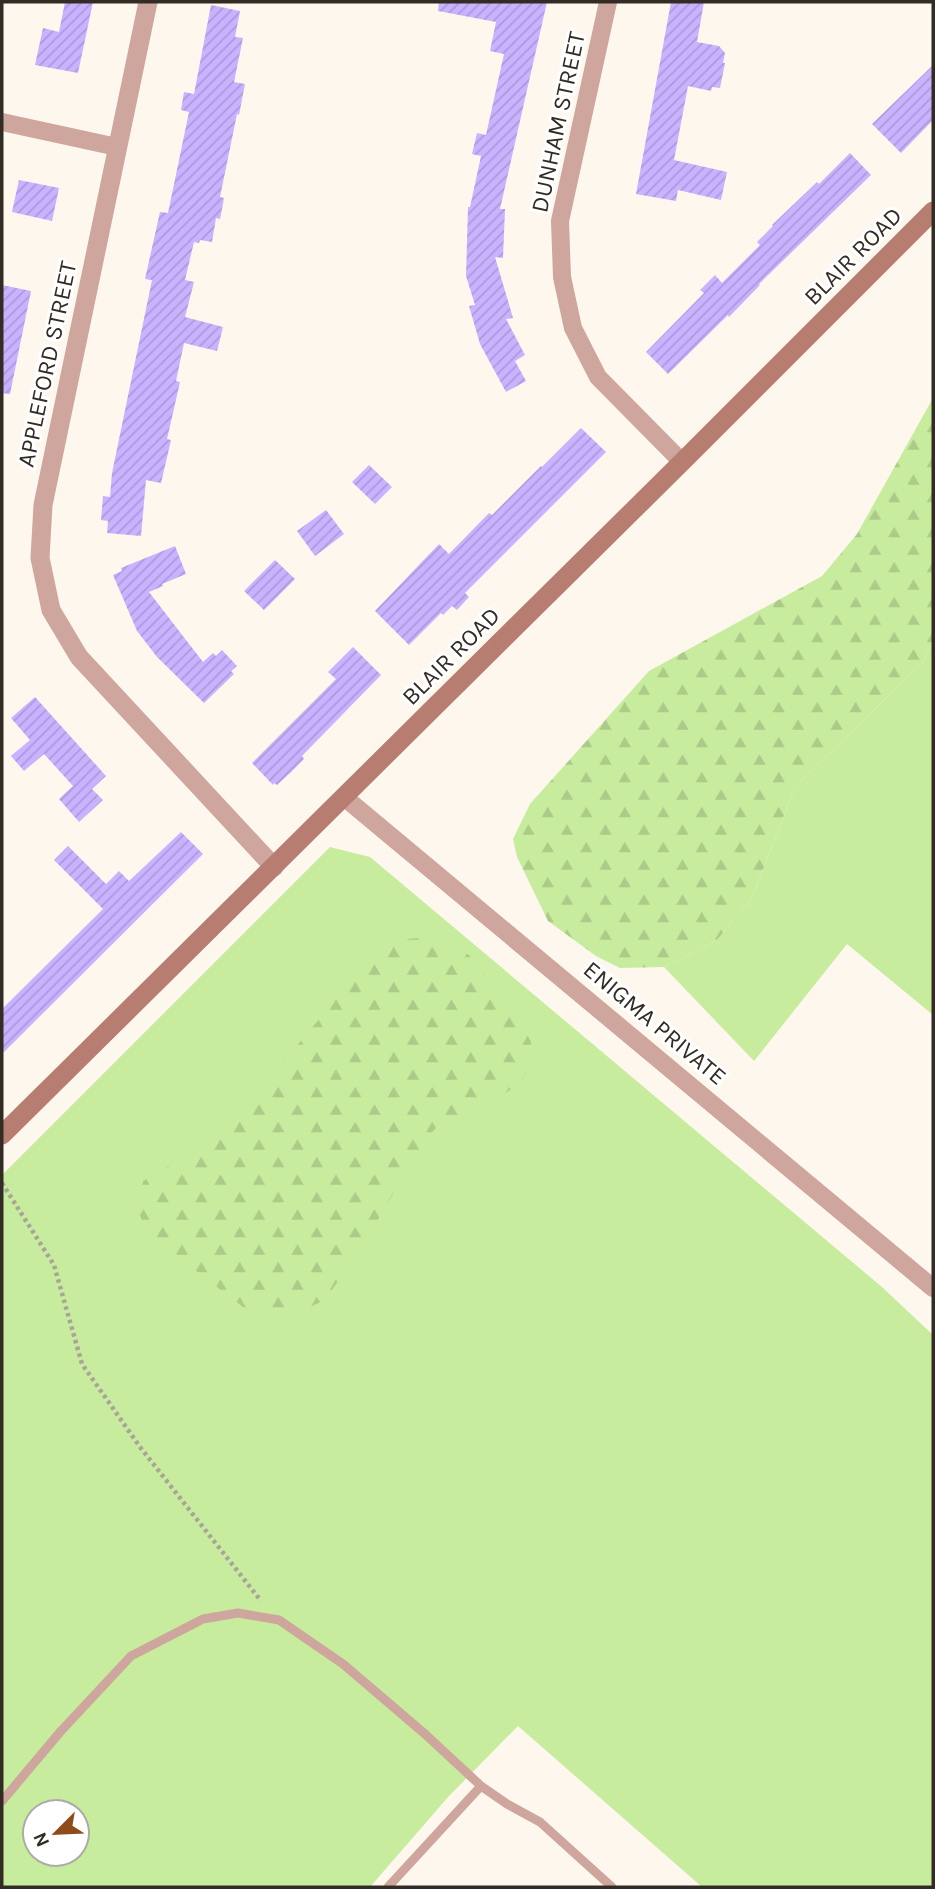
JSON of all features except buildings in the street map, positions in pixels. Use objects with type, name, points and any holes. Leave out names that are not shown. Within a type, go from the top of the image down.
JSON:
[{"type":"main road","name":"BLAIR ROAD","points":[[2,1135],[933,211]]},
{"type":"street","name":"APPLEFORD STREET","points":[[148,2],[43,505],[40,558],[51,610],[79,657],[274,867]]},
{"type":"street","name":"DUNHAM STREET","points":[[608,2],[560,221],[562,276],[573,328],[598,377],[682,462]]},
{"type":"street","points":[[2,122],[117,147]]},
{"type":"street","name":"ENIGMA PRIVATE","points":[[344,797],[933,1288]]},
{"type":"lane","points":[[2,1801],[61,1731],[131,1656],[203,1619],[238,1613],[279,1620],[343,1664],[481,1786],[540,1822],[612,1887]]},
{"type":"lane","points":[[388,1887],[481,1786]]},
{"type":"path","points":[[2,1183],[54,1265],[82,1364],[139,1447],[253,1592],[279,1620]]},
{"type":"green space","points":[[933,398],[933,642],[922,663],[795,787],[752,898],[717,940],[664,967],[620,968],[596,956],[548,921],[517,857],[513,839],[530,804],[649,671],[822,576],[857,534]]},
{"type":"green space","points":[[933,642],[933,1015],[847,944],[754,1061],[664,967],[717,940],[752,898],[795,787],[922,663]]},
{"type":"green space","points":[[330,847],[370,857],[882,1287],[933,1335],[933,1887],[702,1887],[518,1726],[449,1796],[370,1887],[2,1887],[2,1175]]},
{"type":"green space","points":[[431,937],[469,955],[515,1011],[531,1042],[531,1064],[522,1081],[503,1095],[440,1124],[425,1139],[365,1242],[325,1300],[286,1318],[269,1319],[247,1310],[148,1234],[138,1211],[143,1181],[198,1149],[259,1091],[321,1017],[349,975],[380,950],[407,939]]}]
